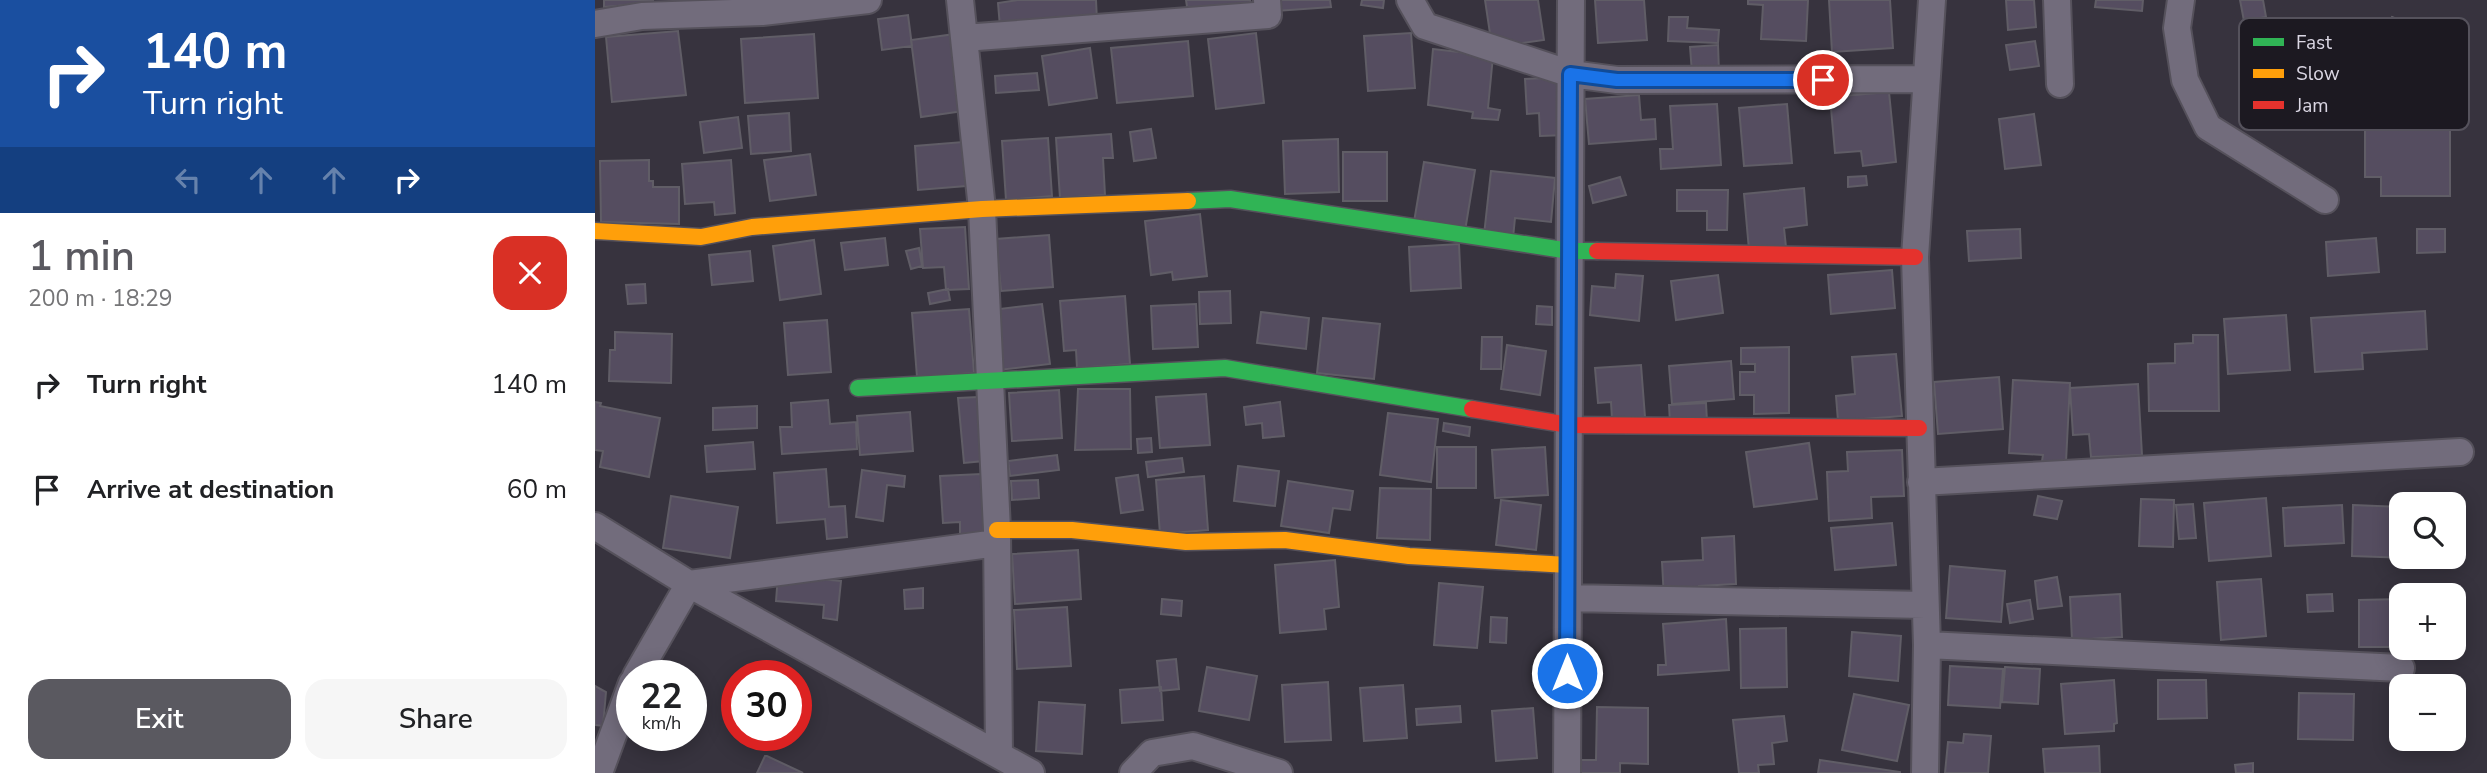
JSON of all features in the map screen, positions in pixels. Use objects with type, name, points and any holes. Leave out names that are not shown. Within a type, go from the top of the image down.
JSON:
[{"type":"street","points":[[595,24],[642,16],[762,12],[868,0]]},
{"type":"street","points":[[960,0],[982,209],[997,537],[999,755]]},
{"type":"street","points":[[964,38],[1268,15],[1267,0]]},
{"type":"street","points":[[1410,0],[1425,26],[1570,74],[1617,80],[1926,79]]},
{"type":"street","points":[[1567,773],[1571,0]]},
{"type":"street","points":[[1925,773],[1927,645],[1915,257],[1932,0]]},
{"type":"street","points":[[2057,0],[2060,84]]},
{"type":"street","points":[[2181,0],[2177,28],[2185,80],[2208,127],[2325,200]]},
{"type":"street","points":[[595,230],[701,237],[752,227],[982,209],[1230,199],[1570,251],[1915,257]]},
{"type":"street","points":[[858,388],[1225,368],[1569,425],[1919,428]]},
{"type":"street","points":[[1921,482],[2460,452]]},
{"type":"street","points":[[595,526],[689,584],[1031,773]]},
{"type":"street","points":[[689,584],[997,537],[1072,530],[1185,542],[1285,540],[1409,556],[1568,565]]},
{"type":"street","points":[[645,660],[689,584]]},
{"type":"street","points":[[1568,598],[1925,605]]},
{"type":"street","points":[[1927,645],[2401,668]]},
{"type":"street","points":[[599,773],[616,727]]},
{"type":"street","points":[[1133,773],[1152,753],[1193,746],[1279,773]]},
{"type":"building","points":[[604,0],[653,0],[653,3],[604,7]]},
{"type":"building","points":[[1018,0],[1096,0],[1097,21],[1000,27],[998,3]]},
{"type":"building","points":[[1186,0],[1250,0],[1252,16],[1188,13]]},
{"type":"building","points":[[1275,0],[1330,0],[1331,7],[1276,11]]},
{"type":"building","points":[[1362,0],[1384,0],[1383,8],[1361,5]]},
{"type":"building","points":[[1485,0],[1538,0],[1544,40],[1492,47]]},
{"type":"building","points":[[1595,0],[1644,0],[1647,40],[1598,43]]},
{"type":"building","points":[[1748,0],[1808,0],[1806,41],[1761,39],[1763,5],[1748,4]]},
{"type":"building","points":[[1829,0],[1890,0],[1893,48],[1832,52]]},
{"type":"building","points":[[2006,0],[2034,0],[2036,27],[2008,30]]},
{"type":"building","points":[[2096,0],[2143,0],[2142,11],[2095,7]]},
{"type":"building","points":[[2240,0],[2263,0],[2266,17],[2243,18]]},
{"type":"building","points":[[908,15],[912,46],[882,50],[878,19]]},
{"type":"building","points":[[1669,17],[1688,17],[1687,28],[1719,30],[1718,43],[1668,41]]},
{"type":"building","points":[[678,31],[686,95],[612,102],[606,37]]},
{"type":"building","points":[[1256,33],[1264,103],[1216,109],[1208,39]]},
{"type":"building","points":[[1411,33],[1415,88],[1368,91],[1364,36]]},
{"type":"building","points":[[814,34],[818,98],[745,103],[741,39]]},
{"type":"building","points":[[955,34],[964,111],[921,117],[911,40]]},
{"type":"building","points":[[1188,41],[1193,96],[1117,103],[1111,48]]},
{"type":"building","points":[[2035,41],[2039,66],[2010,70],[2006,45]]},
{"type":"building","points":[[1718,45],[1719,72],[1692,73],[1690,47]]},
{"type":"building","points":[[1090,48],[1097,98],[1049,105],[1042,56]]},
{"type":"building","points":[[1433,49],[1493,56],[1488,108],[1500,110],[1498,120],[1472,118],[1473,112],[1428,105]]},
{"type":"building","points":[[1037,73],[1039,90],[996,93],[995,76]]},
{"type":"building","points":[[1564,77],[1567,135],[1540,136],[1539,113],[1527,114],[1525,79]]},
{"type":"building","points":[[1889,92],[1896,162],[1863,166],[1861,151],[1835,153],[1830,97]]},
{"type":"building","points":[[1639,95],[1641,120],[1655,119],[1656,139],[1589,144],[1585,99]]},
{"type":"building","points":[[1717,104],[1721,165],[1661,169],[1660,149],[1673,149],[1670,106]]},
{"type":"building","points":[[1787,104],[1792,163],[1744,166],[1739,108]]},
{"type":"building","points":[[789,113],[791,151],[751,154],[748,116]]},
{"type":"building","points":[[2034,114],[2041,165],[2005,169],[1999,119]]},
{"type":"building","points":[[738,117],[742,148],[704,153],[700,122]]},
{"type":"building","points":[[1151,129],[1156,158],[1134,161],[1130,132]]},
{"type":"building","points":[[2365,130],[2450,130],[2450,196],[2381,196],[2381,177],[2365,177]]},
{"type":"building","points":[[1111,134],[1113,158],[1103,158],[1105,195],[1060,198],[1056,138]]},
{"type":"building","points":[[1048,138],[1052,196],[1006,200],[1002,141]]},
{"type":"building","points":[[1338,139],[1339,192],[1285,194],[1283,141]]},
{"type":"building","points":[[963,142],[966,186],[918,190],[915,146]]},
{"type":"building","points":[[1343,152],[1387,152],[1387,201],[1343,201]]},
{"type":"building","points":[[810,154],[816,195],[770,201],[764,160]]},
{"type":"building","points":[[649,160],[649,181],[653,181],[653,187],[679,187],[679,224],[601,222],[600,161]]},
{"type":"building","points":[[731,160],[735,213],[715,215],[714,202],[685,204],[682,164]]},
{"type":"building","points":[[1424,162],[1475,170],[1465,231],[1414,222]]},
{"type":"building","points":[[1491,171],[1555,178],[1551,222],[1515,218],[1513,238],[1484,235]]},
{"type":"building","points":[[1866,176],[1867,185],[1848,187],[1848,177]]},
{"type":"building","points":[[1620,177],[1626,195],[1593,203],[1589,186]]},
{"type":"building","points":[[1804,188],[1807,225],[1784,228],[1786,247],[1749,250],[1744,194]]},
{"type":"building","points":[[1677,190],[1728,190],[1727,230],[1707,230],[1707,211],[1677,211]]},
{"type":"building","points":[[1200,214],[1207,276],[1173,280],[1172,272],[1151,275],[1145,221]]},
{"type":"building","points":[[965,227],[969,289],[946,290],[944,267],[923,268],[920,229]]},
{"type":"building","points":[[2020,229],[2021,258],[1969,261],[1967,231]]},
{"type":"building","points":[[2417,229],[2445,229],[2445,252],[2417,253]]},
{"type":"building","points":[[1049,235],[1053,287],[1001,291],[996,239]]},
{"type":"building","points":[[885,238],[888,265],[845,270],[841,243]]},
{"type":"building","points":[[2376,238],[2379,272],[2328,276],[2326,242]]},
{"type":"building","points":[[814,240],[821,294],[780,300],[773,246]]},
{"type":"building","points":[[1459,244],[1461,288],[1411,291],[1409,247]]},
{"type":"building","points":[[919,248],[922,266],[911,269],[906,251]]},
{"type":"building","points":[[750,251],[753,281],[712,285],[709,255]]},
{"type":"building","points":[[1892,270],[1895,308],[1831,314],[1828,275]]},
{"type":"building","points":[[1616,274],[1643,276],[1639,321],[1590,315],[1592,286],[1615,288]]},
{"type":"building","points":[[1718,275],[1723,313],[1676,320],[1671,281]]},
{"type":"building","points":[[645,284],[646,303],[628,304],[626,285]]},
{"type":"building","points":[[948,289],[950,300],[930,304],[928,293]]},
{"type":"building","points":[[1230,291],[1231,323],[1200,324],[1199,292]]},
{"type":"building","points":[[1125,296],[1130,364],[1077,368],[1076,350],[1064,351],[1060,301]]},
{"type":"building","points":[[1042,304],[1050,364],[999,370],[991,310]]},
{"type":"building","points":[[1196,304],[1198,347],[1153,349],[1151,306]]},
{"type":"building","points":[[1537,306],[1552,307],[1552,325],[1536,324]]},
{"type":"building","points":[[969,309],[974,373],[917,377],[912,313]]},
{"type":"building","points":[[2425,311],[2427,349],[2362,353],[2363,369],[2315,372],[2311,318]]},
{"type":"building","points":[[1261,312],[1309,318],[1306,349],[1257,343]]},
{"type":"building","points":[[2286,315],[2290,370],[2228,374],[2224,319]]},
{"type":"building","points":[[1323,318],[1380,324],[1374,379],[1317,373]]},
{"type":"building","points":[[827,320],[831,372],[788,375],[784,323]]},
{"type":"building","points":[[615,332],[672,334],[671,383],[609,381],[610,350],[615,350]]},
{"type":"building","points":[[2193,335],[2218,335],[2219,411],[2149,411],[2148,364],[2175,363],[2175,344],[2193,343]]},
{"type":"building","points":[[1482,337],[1502,337],[1501,369],[1481,369]]},
{"type":"building","points":[[1507,345],[1546,351],[1540,395],[1501,389]]},
{"type":"building","points":[[1789,347],[1789,413],[1754,414],[1754,395],[1740,395],[1740,372],[1755,372],[1755,364],[1741,364],[1741,348]]},
{"type":"building","points":[[1896,354],[1902,416],[1838,421],[1836,396],[1855,394],[1852,357]]},
{"type":"building","points":[[1731,361],[1734,399],[1672,404],[1669,366]]},
{"type":"building","points":[[1641,365],[1645,417],[1612,419],[1611,402],[1598,403],[1595,368]]},
{"type":"building","points":[[1999,377],[2003,429],[1938,434],[1934,382]]},
{"type":"building","points":[[2013,380],[2070,383],[2066,462],[2042,461],[2043,455],[2009,453]]},
{"type":"building","points":[[2138,384],[2142,455],[2091,457],[2089,434],[2073,435],[2070,388]]},
{"type":"building","points":[[1078,389],[1130,389],[1131,449],[1075,450]]},
{"type":"building","points":[[1059,390],[1062,438],[1012,441],[1009,393]]},
{"type":"building","points":[[1206,394],[1210,445],[1160,448],[1156,397]]},
{"type":"building","points":[[978,397],[984,461],[964,463],[958,398]]},
{"type":"building","points":[[828,400],[830,424],[856,422],[857,449],[782,454],[780,427],[792,427],[791,403]]},
{"type":"building","points":[[595,402],[601,403],[600,406],[660,418],[649,477],[600,467],[603,451],[595,450]]},
{"type":"building","points":[[1280,402],[1284,436],[1263,438],[1262,423],[1246,425],[1244,407]]},
{"type":"building","points":[[1706,403],[1707,421],[1670,423],[1669,405]]},
{"type":"building","points":[[757,406],[757,428],[713,430],[713,408]]},
{"type":"building","points":[[910,412],[913,451],[860,455],[857,416]]},
{"type":"building","points":[[1388,413],[1438,419],[1431,482],[1380,475]]},
{"type":"building","points":[[1444,423],[1470,427],[1469,436],[1443,431]]},
{"type":"building","points":[[1151,438],[1152,452],[1138,453],[1137,439]]},
{"type":"building","points":[[753,442],[755,469],[707,472],[705,446]]},
{"type":"building","points":[[1809,443],[1817,499],[1754,507],[1746,452]]},
{"type":"building","points":[[1437,447],[1476,447],[1476,488],[1437,488]]},
{"type":"building","points":[[1545,447],[1548,495],[1495,498],[1492,450]]},
{"type":"building","points":[[1902,450],[1904,496],[1871,497],[1872,518],[1829,521],[1827,472],[1848,471],[1847,452]]},
{"type":"building","points":[[1057,455],[1059,470],[1010,476],[1008,461]]},
{"type":"building","points":[[1182,458],[1184,472],[1148,477],[1146,462]]},
{"type":"building","points":[[1238,466],[1279,471],[1275,506],[1234,501]]},
{"type":"building","points":[[826,469],[829,507],[845,506],[847,537],[827,539],[825,519],[777,523],[774,473]]},
{"type":"building","points":[[862,470],[905,476],[904,487],[887,485],[883,521],[856,517]]},
{"type":"building","points":[[981,474],[985,537],[960,538],[960,522],[943,523],[940,476]]},
{"type":"building","points":[[1138,475],[1143,510],[1121,513],[1116,478]]},
{"type":"building","points":[[1204,476],[1208,530],[1160,534],[1156,480]]},
{"type":"building","points":[[1038,480],[1039,498],[1012,500],[1011,481]]},
{"type":"building","points":[[1288,481],[1353,491],[1350,510],[1333,508],[1329,533],[1281,526]]},
{"type":"building","points":[[1380,488],[1431,489],[1430,540],[1377,538]]},
{"type":"building","points":[[671,496],[738,507],[730,558],[663,548]]},
{"type":"building","points":[[2038,496],[2062,501],[2057,519],[2034,515]]},
{"type":"building","points":[[2266,498],[2271,556],[2209,561],[2204,503]]},
{"type":"building","points":[[2141,499],[2174,500],[2173,547],[2139,546]]},
{"type":"building","points":[[1501,500],[1541,505],[1536,550],[1496,545]]},
{"type":"building","points":[[2193,504],[2196,538],[2179,539],[2176,505]]},
{"type":"building","points":[[2342,505],[2344,543],[2285,546],[2283,508]]},
{"type":"building","points":[[2353,505],[2389,506],[2389,557],[2352,556]]},
{"type":"building","points":[[1892,523],[1896,565],[1835,570],[1831,528]]},
{"type":"building","points":[[1734,536],[1736,584],[1699,586],[1700,598],[1664,599],[1662,562],[1703,560],[1702,538]]},
{"type":"building","points":[[1078,550],[1081,599],[1015,604],[1012,554]]},
{"type":"building","points":[[1335,560],[1339,607],[1324,609],[1326,629],[1280,633],[1275,565]]},
{"type":"building","points":[[1950,566],[2005,571],[2001,622],[1946,618]]},
{"type":"building","points":[[778,575],[841,581],[837,620],[823,618],[824,605],[776,601]]},
{"type":"building","points":[[2057,577],[2062,606],[2038,609],[2035,581]]},
{"type":"building","points":[[2261,579],[2266,636],[2221,640],[2217,582]]},
{"type":"building","points":[[1439,583],[1483,587],[1477,648],[1434,645]]},
{"type":"building","points":[[923,588],[923,608],[905,609],[904,590]]},
{"type":"building","points":[[2120,594],[2122,637],[2072,640],[2070,597]]},
{"type":"building","points":[[2332,594],[2333,611],[2308,612],[2307,595]]},
{"type":"building","points":[[1162,599],[1182,601],[1181,616],[1161,614]]},
{"type":"building","points":[[2389,599],[2389,647],[2359,647],[2359,600]]},
{"type":"building","points":[[2030,600],[2033,619],[2010,623],[2007,604]]},
{"type":"building","points":[[1067,607],[1071,666],[1017,669],[1014,610]]},
{"type":"building","points":[[1491,617],[1507,618],[1506,643],[1490,642]]},
{"type":"building","points":[[1726,619],[1729,670],[1658,675],[1658,665],[1666,665],[1663,624]]},
{"type":"building","points":[[1786,628],[1787,687],[1741,688],[1740,629]]},
{"type":"building","points":[[1852,632],[1901,636],[1898,681],[1849,676]]},
{"type":"building","points":[[1176,659],[1179,689],[1160,691],[1157,661]]},
{"type":"building","points":[[1950,666],[2003,669],[2000,708],[1948,705]]},
{"type":"building","points":[[1207,667],[1257,676],[1249,720],[1199,711]]},
{"type":"building","points":[[2005,667],[2040,669],[2038,704],[2002,702]]},
{"type":"building","points":[[2114,680],[2117,723],[2114,724],[2114,731],[2065,734],[2061,684]]},
{"type":"building","points":[[2158,680],[2206,680],[2207,718],[2158,719]]},
{"type":"building","points":[[1328,682],[1331,740],[1285,742],[1282,685]]},
{"type":"building","points":[[1403,685],[1407,738],[1364,741],[1360,688]]},
{"type":"building","points":[[595,686],[606,692],[603,726],[595,725]]},
{"type":"building","points":[[1161,687],[1163,720],[1122,723],[1120,690]]},
{"type":"building","points":[[2299,693],[2354,694],[2353,740],[2298,739]]},
{"type":"building","points":[[1854,694],[1909,705],[1897,761],[1842,750]]},
{"type":"building","points":[[1039,702],[1085,705],[1082,754],[1036,751]]},
{"type":"building","points":[[1460,706],[1461,722],[1417,725],[1416,709]]},
{"type":"building","points":[[1597,707],[1648,708],[1648,764],[1620,763],[1620,773],[1581,773],[1581,760],[1596,760]]},
{"type":"building","points":[[1533,708],[1537,758],[1496,761],[1492,711]]},
{"type":"building","points":[[1784,716],[1787,741],[1772,743],[1774,764],[1758,765],[1759,773],[1739,773],[1733,720]]},
{"type":"building","points":[[1964,734],[1991,736],[1988,773],[1945,773],[1948,742],[1963,743]]},
{"type":"building","points":[[2099,746],[2100,773],[2045,773],[2043,749]]},
{"type":"building","points":[[767,756],[803,773],[757,773]]},
{"type":"building","points":[[1820,760],[1900,772],[1900,773],[1818,773]]},
{"type":"building","points":[[2253,763],[2253,773],[2236,773],[2235,765]]},
{"type":"traffic: fast","points":[[1188,201],[1230,199],[1570,251],[1597,251]]},
{"type":"traffic: fast","points":[[858,388],[1225,368],[1472,409]]},
{"type":"traffic: slow","points":[[595,231],[701,237],[752,227],[982,209],[1188,201]]},
{"type":"traffic: slow","points":[[997,530],[1072,530],[1186,542],[1285,540],[1409,556],[1568,565]]},
{"type":"traffic: jam","points":[[1597,251],[1915,257]]},
{"type":"traffic: jam","points":[[1472,409],[1569,425],[1919,428]]},
{"type":"route","points":[[1567,673],[1570,74],[1617,80],[1823,80]]}]
